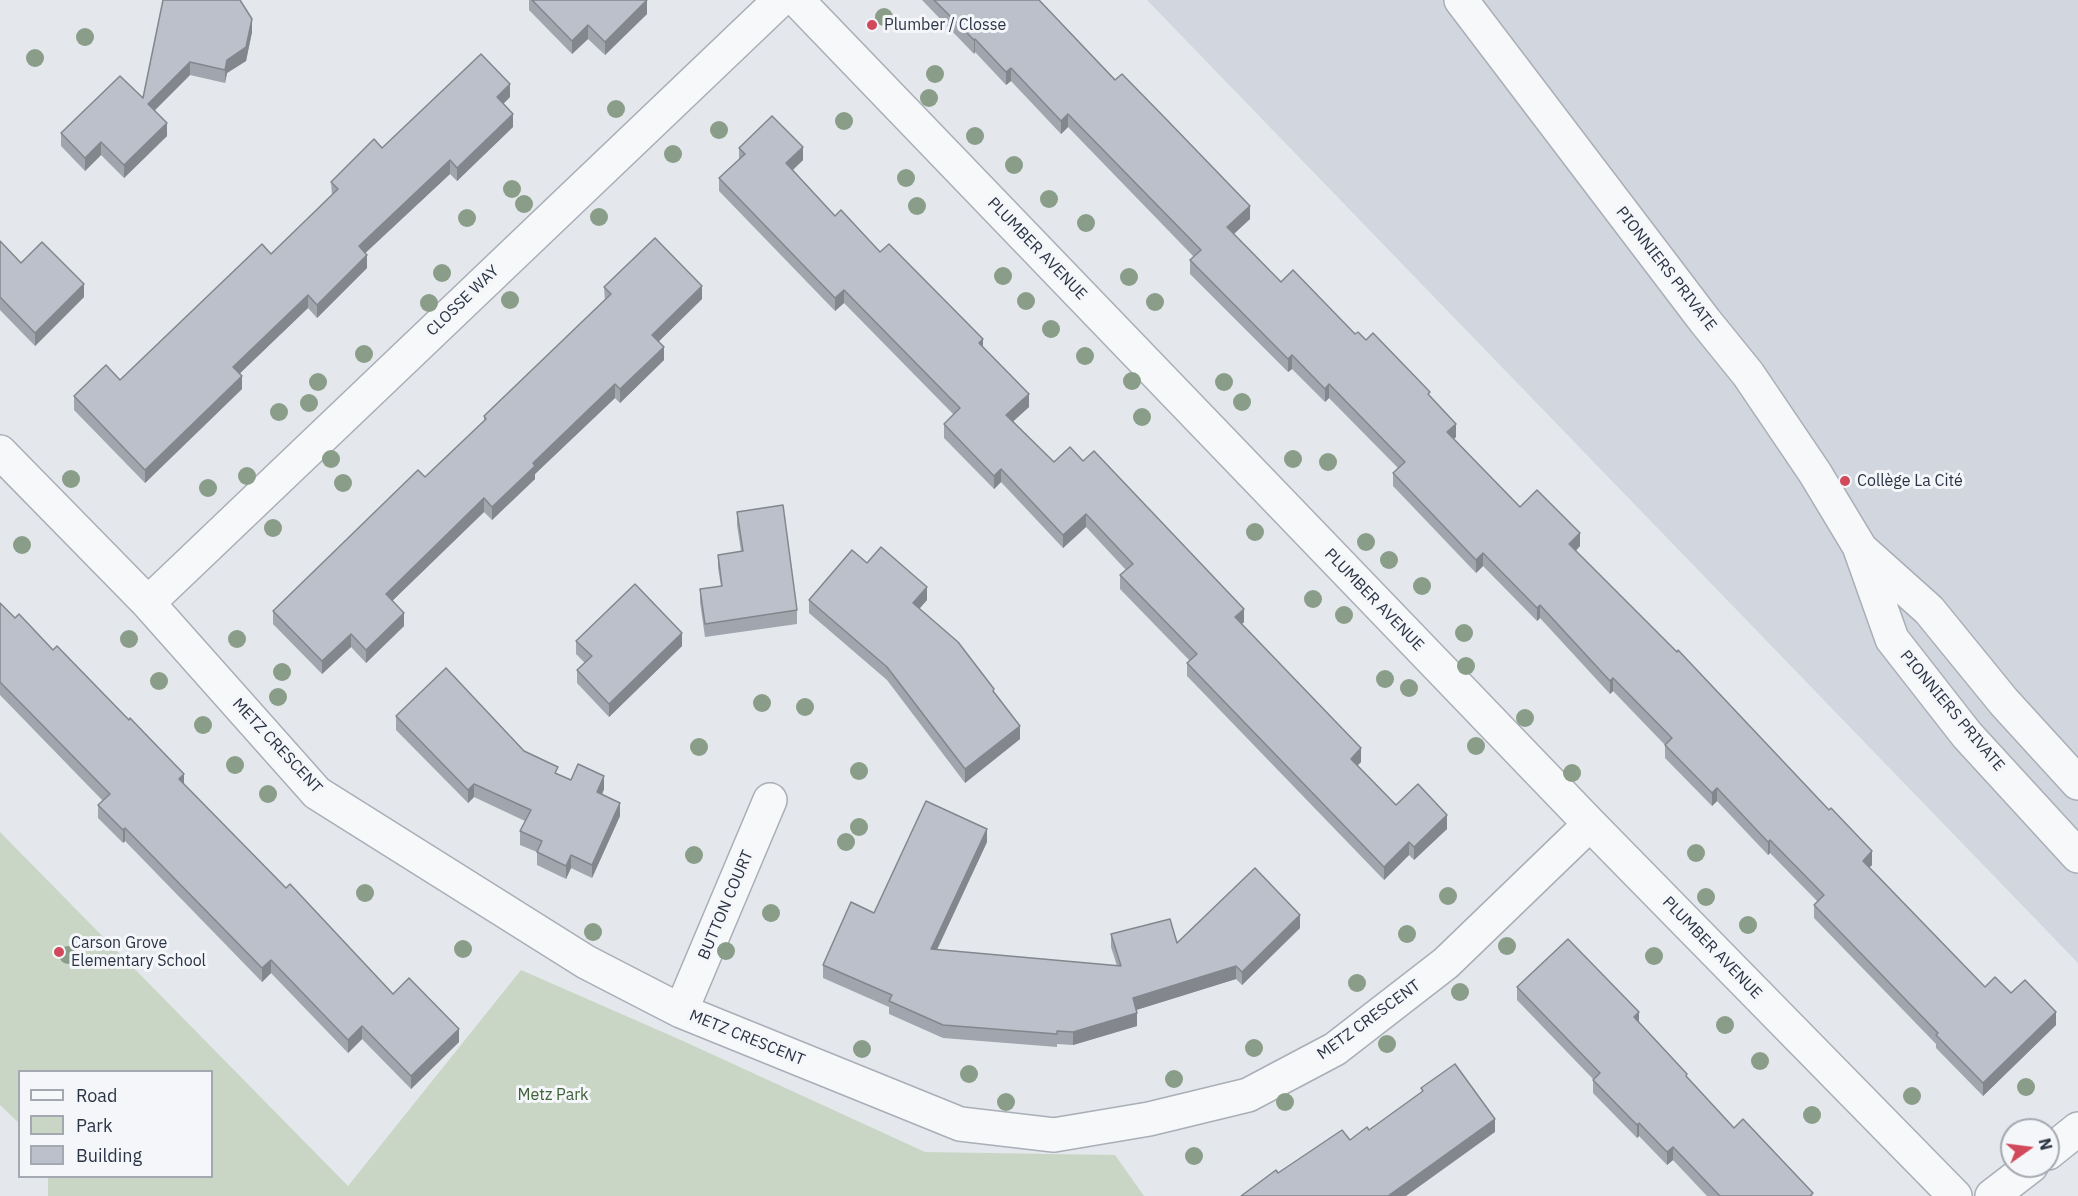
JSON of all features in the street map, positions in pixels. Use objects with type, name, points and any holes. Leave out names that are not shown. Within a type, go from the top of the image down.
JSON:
[{"type":"street","name":"CLOSSE WAY","points":[[147,603],[780,0]]},
{"type":"street","name":"PLUMBER AVENUE","points":[[797,0],[1590,824],[1955,1196]]},
{"type":"street","name":"PIONNIERS PRIVATE","points":[[1461,0],[1705,321],[1748,374],[1815,472],[1859,546],[1892,639],[1967,735],[2078,856]]},
{"type":"street","name":"METZ CRESCENT","points":[[0,452],[147,603],[317,793],[586,962],[681,1011],[960,1125],[1054,1135],[1149,1119],[1248,1095],[1335,1048],[1446,963],[1590,824]]},
{"type":"street","name":"PIONNIERS PRIVATE","points":[[1859,546],[1929,610],[2004,702],[2078,783]]},
{"type":"street","name":"BUTTON COURT","points":[[681,1011],[770,800]]},
{"type":"street","points":[[2060,1144],[2078,1130]]},
{"type":"street","points":[[1992,1196],[2015,1178]]},
{"type":"shaded area","name":"Collège La Cité","points":[[1147,0],[2078,0],[2078,963]]},
{"type":"green space","name":"Metz Park","points":[[0,832],[348,1186],[521,970],[683,1041],[925,1152],[1115,1155],[1144,1196],[48,1196],[48,1178],[213,1178],[213,1070],[18,1070],[18,1122],[0,1105]]},
{"type":"building","points":[[163,0],[240,0],[252,19],[246,47],[227,60],[225,70],[190,62],[148,104],[167,123],[124,165],[101,142],[85,158],[61,133],[120,76],[143,98]]},
{"type":"building","points":[[532,0],[647,0],[605,42],[588,25],[572,41]]},
{"type":"building","points":[[934,0],[1039,0],[1115,80],[1122,74],[1250,206],[1227,227],[1281,282],[1293,270],[1355,334],[1358,332],[1366,340],[1373,333],[1430,392],[1428,394],[1456,424],[1447,432],[1520,507],[1537,490],[1580,533],[1569,544],[1677,652],[1678,650],[1829,810],[1831,808],[1872,851],[1863,861],[1985,987],[1995,977],[2011,993],[2025,980],[2056,1012],[1983,1083],[1814,905],[1824,895],[1770,840],[1768,842],[1717,788],[1712,793],[1665,745],[1672,738],[1613,678],[1610,681],[1540,605],[1537,608],[1483,553],[1476,560],[1393,473],[1405,462],[1329,384],[1325,389],[1292,355],[1288,359],[1190,260],[1201,250],[1068,114],[1061,121],[1011,68],[1006,72]]},
{"type":"building","points":[[481,54],[510,84],[497,97],[513,114],[457,168],[450,160],[359,246],[367,255],[317,305],[308,295],[233,367],[242,376],[145,470],[74,396],[106,365],[120,380],[262,244],[271,254],[338,189],[331,182],[374,139],[382,148]]},
{"type":"building","points":[[772,116],[803,147],[786,163],[835,216],[841,210],[880,252],[889,244],[983,339],[979,343],[1029,394],[1006,415],[1054,462],[1070,447],[1083,461],[1094,451],[1244,609],[1235,617],[1361,748],[1351,759],[1396,805],[1418,784],[1447,815],[1414,847],[1409,842],[1384,867],[1187,663],[1197,654],[1120,575],[1133,564],[1086,514],[1063,535],[1001,469],[994,476],[944,424],[960,408],[844,290],[835,298],[719,178],[745,154],[739,148]]},
{"type":"building","points":[[655,238],[702,286],[652,335],[664,347],[620,389],[615,384],[533,463],[535,466],[492,507],[484,498],[386,594],[404,613],[366,650],[351,634],[322,661],[273,611],[418,470],[425,477],[486,419],[484,416],[611,294],[604,287]]},
{"type":"building","points":[[0,241],[21,263],[42,242],[84,284],[35,333],[0,297]]},
{"type":"building","points":[[783,505],[797,610],[705,624],[700,589],[722,586],[718,555],[743,551],[737,512]]},
{"type":"building","points":[[881,547],[927,587],[913,603],[958,642],[1020,726],[965,769],[887,667],[809,600],[852,550],[867,563]]},
{"type":"building","points":[[635,584],[682,633],[609,704],[577,670],[592,656],[576,641]]},
{"type":"building","points":[[0,603],[15,618],[19,614],[53,650],[57,646],[129,720],[130,718],[184,774],[179,779],[286,888],[290,884],[393,994],[409,978],[459,1029],[411,1076],[362,1026],[348,1040],[271,960],[262,968],[125,828],[123,830],[98,805],[110,794],[0,682]]},
{"type":"building","points":[[446,668],[524,751],[558,767],[555,773],[571,780],[578,764],[604,776],[597,792],[620,803],[592,865],[571,855],[566,866],[537,852],[542,841],[520,831],[531,810],[474,784],[468,790],[396,716]]},
{"type":"building","points":[[926,801],[987,829],[931,949],[1121,966],[1111,934],[1170,919],[1177,943],[1255,868],[1300,915],[1242,972],[1236,966],[1133,998],[1137,1013],[1073,1032],[1057,1031],[1057,1034],[943,1025],[889,1001],[892,995],[823,965],[851,902],[874,913]]},
{"type":"building","points":[[1568,939],[1639,1012],[1634,1017],[1734,1128],[1743,1119],[1813,1193],[1810,1196],[1720,1196],[1673,1147],[1667,1152],[1593,1080],[1600,1073],[1517,987]]},
{"type":"building","points":[[1455,1064],[1495,1119],[1388,1196],[1241,1196],[1276,1170],[1278,1173],[1342,1130],[1350,1140],[1367,1127],[1369,1130],[1423,1091],[1421,1088]]},
{"type":"place","name":"Plumber / Closse","points":[[872,25]]},
{"type":"place","name":"Collège La Cité","points":[[1845,481]]},
{"type":"place","name":"Carson Grove Elementary School","points":[[59,952]]}]
